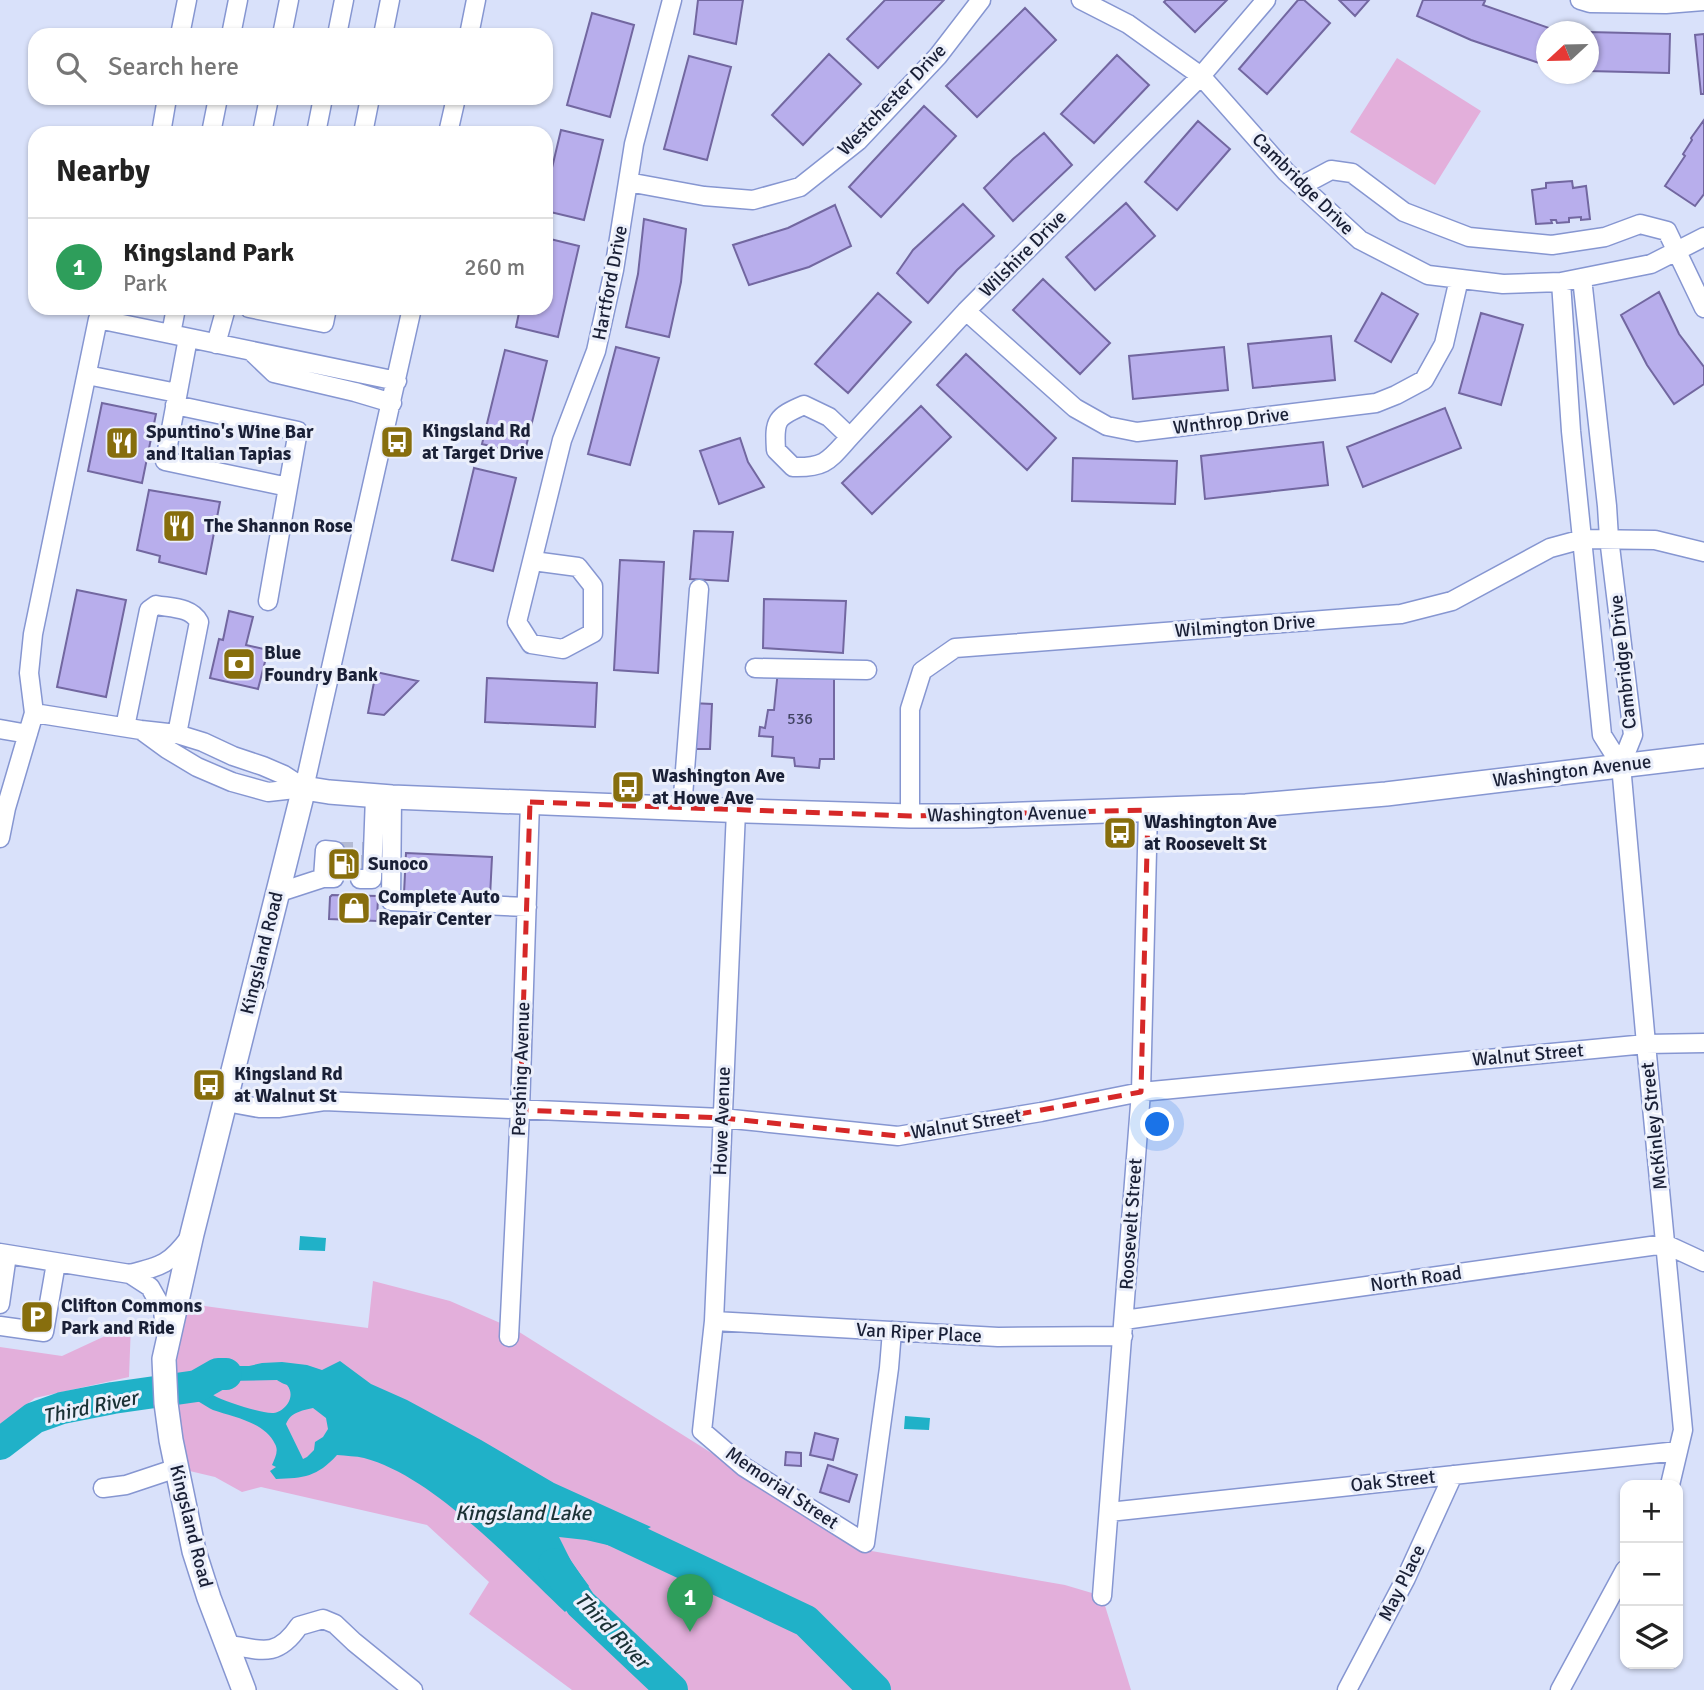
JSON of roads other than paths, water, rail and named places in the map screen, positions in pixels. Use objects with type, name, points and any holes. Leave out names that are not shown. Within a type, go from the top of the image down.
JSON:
[{"type":"main road","name":"Washington Avenue","points":[[384,796],[911,816],[1148,810],[1246,806],[1386,794],[1704,756]]},
{"type":"main road","points":[[304,788],[384,796]]},
{"type":"main road","name":"Kingsland Road","points":[[244,1690],[194,1551],[166,1403],[164,1359],[192,1234],[304,788]]},
{"type":"street","points":[[181,28],[187,0]]},
{"type":"street","points":[[232,28],[238,0]]},
{"type":"street","points":[[283,28],[289,0]]},
{"type":"street","points":[[338,28],[344,0]]},
{"type":"street","points":[[384,28],[390,0]]},
{"type":"street","points":[[464,0],[468,28]]},
{"type":"street","points":[[470,28],[476,0]]},
{"type":"street","name":"Hartford Drive","points":[[533,561],[562,440],[596,351],[614,270],[634,144],[672,0]]},
{"type":"street","name":"Westchester Drive","points":[[628,182],[705,196],[754,200],[800,187],[858,141],[938,56],[981,0]]},
{"type":"street","name":"Cambridge Drive","points":[[1081,0],[1128,23],[1201,76],[1286,172],[1360,240],[1428,275],[1503,284],[1561,282],[1651,264],[1704,237]]},
{"type":"street","name":"Wilshire Drive","points":[[850,438],[966,311],[1201,76],[1266,0]]},
{"type":"street","points":[[1580,0],[1590,3],[1666,4],[1704,1]]},
{"type":"street","points":[[162,126],[166,105]]},
{"type":"street","points":[[212,126],[217,105]]},
{"type":"street","points":[[263,126],[268,105]]},
{"type":"street","points":[[317,126],[322,105]]},
{"type":"street","points":[[364,126],[369,105]]},
{"type":"street","points":[[450,126],[454,105]]},
{"type":"street","points":[[1301,186],[1331,170],[1352,173],[1404,212],[1469,237],[1552,245],[1605,237],[1640,224],[1667,231],[1704,308]]},
{"type":"street","name":"Cambridge Drive","points":[[1582,278],[1633,735],[1621,765]]},
{"type":"street","name":"Wnthrop Drive","points":[[966,311],[1075,408],[1107,426],[1137,432],[1376,404],[1396,396],[1424,380],[1444,344],[1459,279]]},
{"type":"street","name":"Cambridge Drive","points":[[1561,282],[1571,431],[1602,735],[1621,765]]},
{"type":"street","points":[[177,315],[179,336],[176,399],[165,461],[288,487]]},
{"type":"street","points":[[216,344],[224,315]]},
{"type":"street","points":[[293,315],[324,323],[326,315]]},
{"type":"street","name":"Kingsland Road","points":[[304,788],[411,315]]},
{"type":"street","points":[[0,838],[34,713],[29,673],[33,635],[98,319],[124,316],[179,336],[397,381]]},
{"type":"street","points":[[251,351],[274,373],[392,403]]},
{"type":"street","points":[[87,374],[298,431],[268,601]]},
{"type":"street","name":"Wilmington Drive","points":[[911,816],[909,709],[922,671],[955,648],[1401,614],[1452,601],[1550,548],[1583,539],[1655,540],[1704,552]]},
{"type":"street","points":[[533,561],[578,567],[593,586],[593,633],[564,649],[531,644],[517,622],[533,561]]},
{"type":"street","points":[[682,809],[699,589]]},
{"type":"street","points":[[133,728],[149,610],[156,604],[185,610],[194,614],[199,622],[177,734]]},
{"type":"street","points":[[755,668],[867,670]]},
{"type":"street","points":[[34,713],[177,734],[263,766],[304,788]]},
{"type":"street","points":[[133,728],[197,767],[232,782],[268,792],[304,788]]},
{"type":"street","points":[[0,729],[28,734]]},
{"type":"street","name":"McKinley Street","points":[[1621,765],[1683,1430],[1671,1480]]},
{"type":"street","points":[[366,862],[384,796]]},
{"type":"street","points":[[384,796],[391,901],[527,906]]},
{"type":"street","name":"Pershing Avenue","points":[[509,1337],[530,802]]},
{"type":"street","name":"Roosevelt Street","points":[[1102,1596],[1141,1092],[1148,810]]},
{"type":"street","name":"Howe Avenue","points":[[702,1431],[714,1321],[736,811]]},
{"type":"street","points":[[277,893],[330,867]]},
{"type":"street","name":"Walnut Street","points":[[226,1102],[253,1108],[324,1101],[722,1118],[898,1136],[1141,1092],[1646,1044],[1704,1043]]},
{"type":"street","points":[[0,1304],[4,1254],[130,1274],[160,1266],[177,1255],[192,1234]]},
{"type":"street","points":[[1665,1244],[1704,1262]]},
{"type":"street","name":"North Road","points":[[1124,1328],[1665,1244]]},
{"type":"street","points":[[0,1326],[44,1332],[56,1263]]},
{"type":"street","points":[[130,1274],[150,1287],[163,1310],[166,1345]]},
{"type":"street","name":"Van Riper Place","points":[[714,1321],[998,1337],[1124,1328]]},
{"type":"street","name":"Memorial Street","points":[[702,1431],[744,1467],[865,1543],[892,1331]]},
{"type":"street","name":"Oak Street","points":[[1109,1512],[1678,1451]]},
{"type":"street","points":[[103,1488],[126,1485],[177,1468]]},
{"type":"street","name":"May Place","points":[[1347,1690],[1406,1578],[1453,1475]]},
{"type":"street","points":[[1560,1690],[1620,1579]]},
{"type":"street","points":[[226,1644],[272,1650],[290,1638],[299,1626],[323,1619],[335,1624],[413,1690]]},
{"type":"water","points":[[300,1236],[326,1238],[325,1251],[299,1250]]},
{"type":"water","name":"Kingsland Lake","points":[[340,1361],[371,1384],[481,1440],[554,1483],[651,1527],[616,1547],[559,1537],[572,1563],[589,1586],[565,1612],[471,1523],[417,1483],[364,1458],[337,1455],[323,1468],[310,1475],[276,1479],[270,1471],[276,1467],[272,1465],[276,1447],[264,1430],[189,1398],[188,1379],[201,1376],[210,1368],[282,1362],[322,1370]],"holes":[[[277,1380],[287,1385],[291,1394],[288,1404],[272,1413],[233,1404],[213,1395],[212,1391],[217,1384],[226,1381]],[[313,1408],[326,1418],[328,1429],[323,1437],[315,1442],[314,1450],[303,1459],[286,1424],[294,1414]]]},
{"type":"water","points":[[905,1416],[930,1418],[929,1430],[904,1429]]},
{"type":"waterway","name":"Third River","points":[[0,1444],[34,1418],[62,1408],[197,1386],[218,1374],[226,1374]]},
{"type":"waterway","name":"Third River","points":[[592,1520],[806,1621],[875,1690]]},
{"type":"waterway","name":"Third River","points":[[554,1564],[581,1604],[672,1690]]},
{"type":"tunnel","points":[[335,851],[363,851]]},
{"type":"tunnel","points":[[334,864],[362,864]]},
{"type":"place","name":"Kingsland Rd at Target Drive","points":[[397,442]]},
{"type":"place","name":"Spuntino's Wine Bar and Italian Tapias","points":[[122,443]]},
{"type":"place","name":"The Shannon Rose","points":[[179,526]]},
{"type":"place","name":"Blue Foundry Bank","points":[[239,664]]},
{"type":"place","name":"Washington Ave at Howe Ave","points":[[628,787]]},
{"type":"place","name":"Washington Ave at Roosevelt St","points":[[1120,833]]},
{"type":"place","name":"Sunoco","points":[[344,864]]},
{"type":"place","name":"Complete Auto Repair Center","points":[[354,908]]},
{"type":"place","name":"Kingsland Rd at Walnut St","points":[[209,1085]]},
{"type":"place","name":"Clifton Commons Park and Ride","points":[[37,1317]]},
{"type":"place","name":"Kingsland Park","points":[[690,1632]]}]
